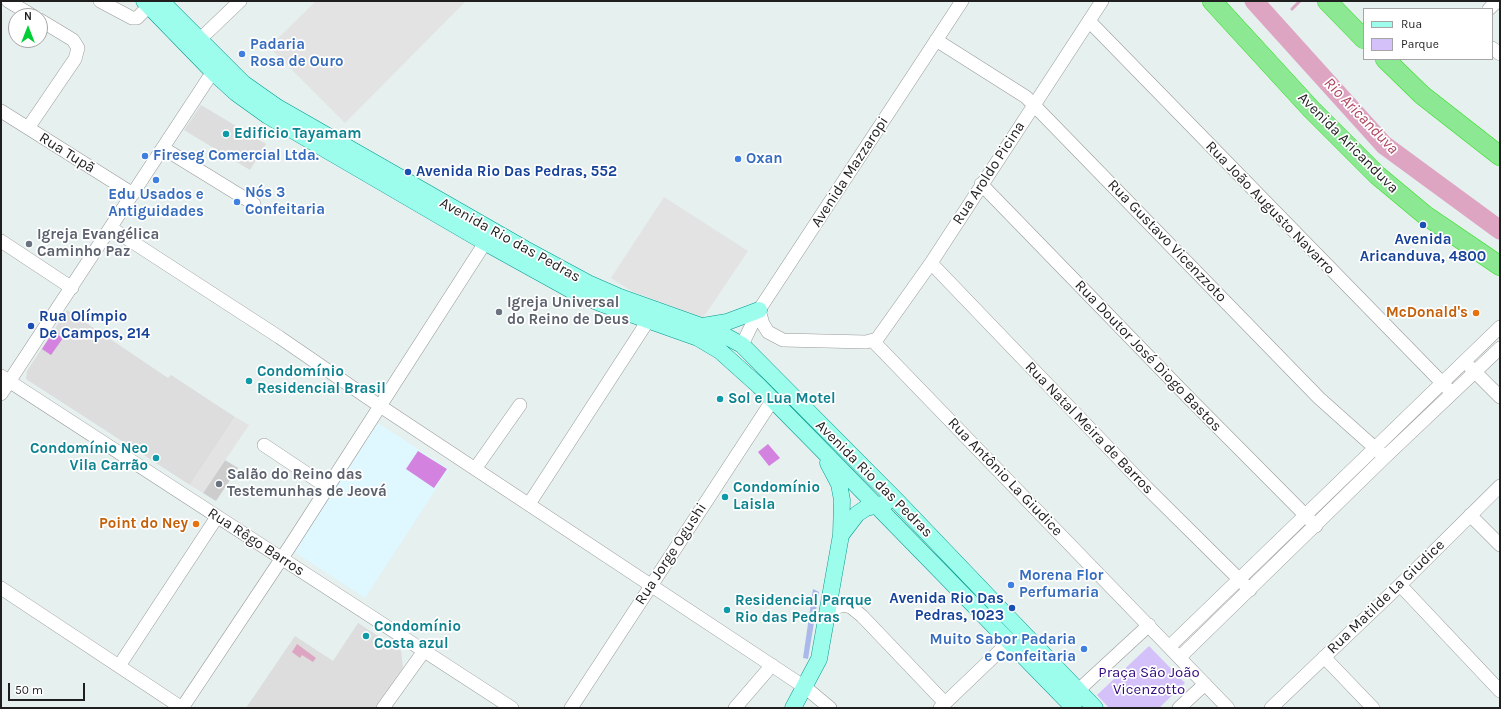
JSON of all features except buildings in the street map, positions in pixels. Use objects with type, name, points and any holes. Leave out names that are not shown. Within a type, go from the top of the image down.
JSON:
[{"type":"highway","name":"Avenida Aricanduva","points":[[1212,1],[1311,109],[1376,175],[1425,215],[1500,266]]},
{"type":"highway","points":[[1332,3],[1363,38]]},
{"type":"highway","points":[[1386,60],[1422,95],[1500,156]]},
{"type":"main road","name":"Avenida Rio das Pedras","points":[[151,3],[195,44],[220,70],[236,93],[268,116],[490,237],[588,283],[698,338],[720,351],[740,368],[1010,641],[1073,700],[1095,708]]},
{"type":"main road","points":[[703,326],[727,322],[759,310]]},
{"type":"main road","name":"Avenida Rio das Pedras","points":[[652,315],[703,326],[742,345],[898,502],[1073,700]]},
{"type":"main road","points":[[740,368],[739,352],[742,345]]},
{"type":"main road","points":[[793,708],[806,688],[819,659],[841,535],[842,500],[838,484],[822,450]]},
{"type":"main road","points":[[841,535],[857,514],[876,505],[898,502]]},
{"type":"street","points":[[8,1],[20,8]]},
{"type":"street","points":[[100,1],[132,18],[137,18],[151,3]]},
{"type":"street","points":[[195,44],[240,1]]},
{"type":"street","name":"Avenida Mazzaropi","points":[[742,345],[759,310],[962,1]]},
{"type":"street","name":"Rua Aroldo Picina","points":[[873,341],[882,334],[931,263],[981,184],[1102,1]]},
{"type":"street","points":[[1489,8],[1497,1]]},
{"type":"street","name":"Rua João Augusto Navarro","points":[[1088,21],[1452,394]]},
{"type":"street","points":[[28,128],[75,58],[78,48],[77,44],[48,25]]},
{"type":"street","name":"Rua Gustavo Vicenzzoto","points":[[936,40],[1026,97],[1034,104],[1319,398],[1385,457]]},
{"type":"street","points":[[1,394],[5,378],[72,288],[208,79],[220,70]]},
{"type":"street","name":"Rua Tupã","points":[[1,110],[133,194]]},
{"type":"street","points":[[164,148],[254,204]]},
{"type":"street","name":"Rua Doutor José Diogo Bastos","points":[[981,184],[1316,526]]},
{"type":"street","points":[[112,228],[279,337],[380,406],[772,665],[806,688],[830,708]]},
{"type":"street","points":[[1,588],[182,708],[282,559],[490,237]]},
{"type":"street","points":[[1,241],[72,288]]},
{"type":"street","name":"Rua Natal Meira de Barros","points":[[931,263],[1250,590]]},
{"type":"street","points":[[759,310],[763,324],[768,332],[783,340],[873,341]]},
{"type":"street","points":[[529,504],[652,315]]},
{"type":"street","points":[[1170,646],[1443,384],[1500,327]]},
{"type":"street","name":"Rua Antônio La Giudice","points":[[873,341],[1170,646],[1228,708]]},
{"type":"street","points":[[1180,657],[1316,526],[1385,457],[1500,348]]},
{"type":"street","points":[[1465,361],[1500,397]]},
{"type":"street","name":"Rua Rêgo Barros","points":[[5,378],[512,708]]},
{"type":"street","name":"Rua Jorge Ogushi","points":[[571,708],[772,401]]},
{"type":"street","points":[[475,469],[520,405]]},
{"type":"street","points":[[264,445],[327,488]]},
{"type":"street","name":"Rua Matilde La Giudice","points":[[1271,708],[1400,585],[1500,486]]},
{"type":"street","points":[[1470,515],[1500,545]]},
{"type":"street","points":[[119,666],[217,517]]},
{"type":"street","points":[[1400,585],[1500,691]]},
{"type":"street","points":[[827,612],[842,604],[851,607],[862,616],[943,706],[1010,641]]},
{"type":"street","points":[[1073,700],[1148,624]]},
{"type":"street","points":[[383,708],[424,651]]},
{"type":"street","points":[[1324,657],[1373,708]]},
{"type":"street","points":[[736,708],[772,665]]},
{"type":"street","points":[[1179,708],[1205,684]]},
{"type":"shaded area","points":[[316,1],[466,1],[345,123],[269,47]]},
{"type":"shaded area","points":[[201,105],[266,144],[250,170],[184,130]]},
{"type":"shaded area","points":[[664,197],[748,251],[703,318],[633,292],[611,278]]},
{"type":"shaded area","points":[[67,310],[168,378],[171,375],[235,417],[190,485],[26,379],[27,371]]},
{"type":"shaded area","points":[[53,332],[63,338],[51,355],[42,349]]},
{"type":"shaded area","points":[[235,417],[249,425],[203,493],[190,485]]},
{"type":"shaded area","points":[[378,423],[449,469],[365,598],[296,553],[296,549]]},
{"type":"shaded area","points":[[768,444],[780,458],[769,466],[758,452]]},
{"type":"shaded area","points":[[418,451],[447,469],[434,488],[406,469]]},
{"type":"shaded area","name":"Salão do Reino das Testemunhas de Jeová","points":[[225,460],[238,468],[216,501],[203,493]]},
{"type":"shaded area","points":[[813,589],[819,592],[808,659],[803,658]]},
{"type":"shaded area","points":[[358,623],[401,651],[403,668],[375,708],[246,708],[295,636],[333,661]]},
{"type":"shaded area","points":[[297,644],[316,658],[313,662],[302,655],[300,658],[292,652]]},
{"type":"green space","name":"Praça São João Vicenzotto","points":[[1149,646],[1185,683],[1159,708],[1109,708],[1097,695]]},
{"type":"waterway","name":"Rio Aricanduva","points":[[1254,1],[1384,145],[1500,230]]},
{"type":"waterway","points":[[1292,9],[1300,1]]},
{"type":"place","name":"Padaria Rosa de Ouro","points":[[242,54]]},
{"type":"place","name":"Edificio Tayamam","points":[[226,134]]},
{"type":"place","name":"Fireseg Comercial Ltda.","points":[[145,156]]},
{"type":"place","name":"Oxan","points":[[738,159]]},
{"type":"place","name":"Avenida Rio Das Pedras, 552","points":[[408,172]]},
{"type":"place","name":"Edu Usados e Antiguidades","points":[[156,180]]},
{"type":"place","name":"Nós 3 Confeitaria","points":[[237,202]]},
{"type":"place","name":"Avenida Aricanduva, 4800","points":[[1423,225]]},
{"type":"place","name":"Igreja Evangélica Caminho Paz","points":[[29,244]]},
{"type":"place","name":"Igreja Universal do Reino de Deus","points":[[499,312]]},
{"type":"place","name":"McDonald's","points":[[1476,313]]},
{"type":"place","name":"Rua Olímpio De Campos, 214","points":[[31,326]]},
{"type":"place","name":"Condomínio Residencial Brasil","points":[[249,381]]},
{"type":"place","name":"Sol e Lua Motel","points":[[720,399]]},
{"type":"place","name":"Condomínio Neo Vila Carrão","points":[[156,458]]},
{"type":"place","name":"Salão do Reino das Testemunhas de Jeová","points":[[219,484]]},
{"type":"place","name":"Condomínio Laisla","points":[[725,497]]},
{"type":"place","name":"Point do Ney","points":[[196,524]]},
{"type":"place","name":"Morena Flor Perfumaria","points":[[1011,585]]},
{"type":"place","name":"Avenida Rio Das Pedras, 1023","points":[[1012,608]]},
{"type":"place","name":"Residencial Parque Rio das Pedras","points":[[727,610]]},
{"type":"place","name":"Condomínio Costa azul","points":[[366,636]]},
{"type":"place","name":"Muito Sabor Padaria e Confeitaria","points":[[1084,649]]}]
